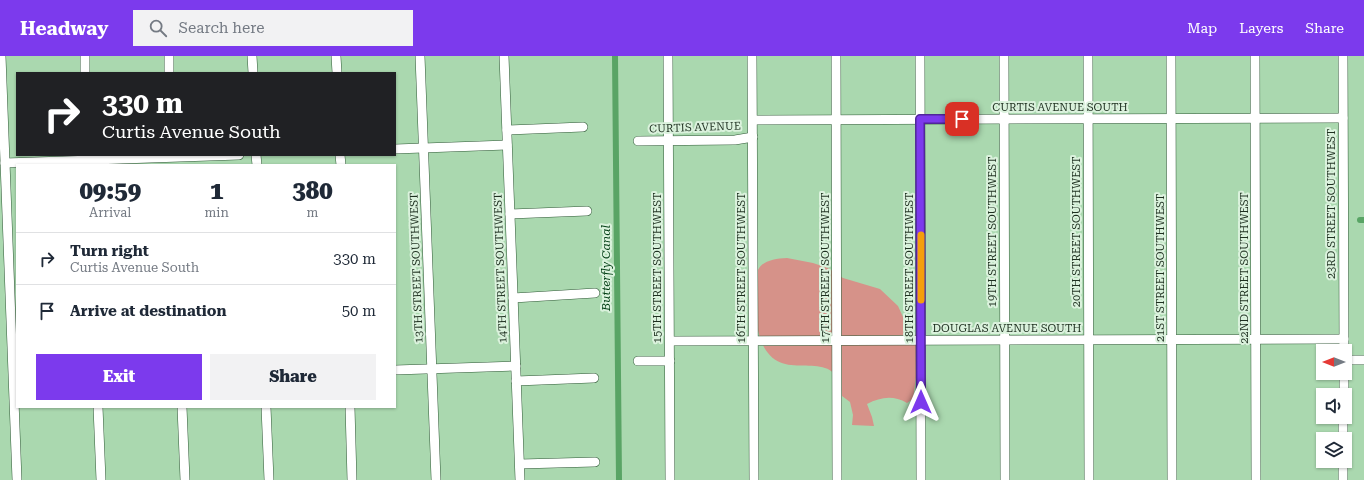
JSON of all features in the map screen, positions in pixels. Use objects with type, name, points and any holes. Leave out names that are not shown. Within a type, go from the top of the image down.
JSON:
[{"type":"street","points":[[1,56],[15,385],[17,480]]},
{"type":"street","points":[[85,56],[85,72]]},
{"type":"street","points":[[169,56],[169,72]]},
{"type":"street","points":[[252,56],[253,72]]},
{"type":"street","points":[[336,56],[337,72]]},
{"type":"street","name":"13TH STREET SOUTHWEST","points":[[420,56],[436,480]]},
{"type":"street","name":"14TH STREET SOUTHWEST","points":[[504,56],[520,480]]},
{"type":"street","name":"15TH STREET SOUTHWEST","points":[[668,56],[670,480]]},
{"type":"street","name":"16TH STREET SOUTHWEST","points":[[752,56],[754,480]]},
{"type":"street","name":"17TH STREET SOUTHWEST","points":[[836,56],[837,480]]},
{"type":"street","name":"18TH STREET SOUTHWEST","points":[[920,56],[921,480]]},
{"type":"street","name":"19TH STREET SOUTHWEST","points":[[1004,56],[1005,480]]},
{"type":"street","name":"20TH STREET SOUTHWEST","points":[[1088,56],[1089,480]]},
{"type":"street","name":"21ST STREET SOUTHWEST","points":[[1171,56],[1172,480]]},
{"type":"street","name":"22ND STREET SOUTHWEST","points":[[1255,56],[1256,480]]},
{"type":"street","name":"23RD STREET SOUTHWEST","points":[[1343,56],[1344,344]]},
{"type":"street","name":"CURTIS AVENUE SOUTH","points":[[753,120],[1343,118]]},
{"type":"street","points":[[507,130],[583,127]]},
{"type":"street","name":"CURTIS AVENUE","points":[[638,141],[736,140],[753,137]]},
{"type":"street","points":[[396,149],[507,145]]},
{"type":"street","points":[[5,163],[173,159],[222,156]]},
{"type":"street","points":[[510,214],[587,211]]},
{"type":"street","points":[[513,298],[595,293]]},
{"type":"street","name":"DOUGLAS AVENUE SOUTH","points":[[670,341],[1344,339]]},
{"type":"street","points":[[1352,360],[1364,360]]},
{"type":"street","points":[[638,362],[670,361]]},
{"type":"street","points":[[396,370],[516,366]]},
{"type":"street","points":[[516,381],[594,378]]},
{"type":"street","points":[[98,408],[101,480]]},
{"type":"street","points":[[182,408],[184,480]]},
{"type":"street","points":[[266,408],[269,480]]},
{"type":"street","points":[[350,408],[352,480]]},
{"type":"street","points":[[520,464],[595,462]]},
{"type":"street","points":[[1343,468],[1343,479]]},
{"type":"shaded area","points":[[787,258],[813,263],[828,268],[843,278],[880,289],[898,306],[908,328],[917,336],[918,363],[913,399],[907,403],[902,400],[892,398],[882,398],[867,404],[874,426],[852,425],[853,415],[850,402],[842,396],[839,380],[832,371],[823,367],[788,365],[777,361],[763,346],[756,319],[756,275],[761,266],[765,263],[775,259]]},
{"type":"waterway","name":"Butterfly Canal","points":[[615,56],[619,480]]},
{"type":"slow traffic","points":[[921,235],[921,300]]},
{"type":"route","points":[[921,402],[920,119],[962,119]]}]
